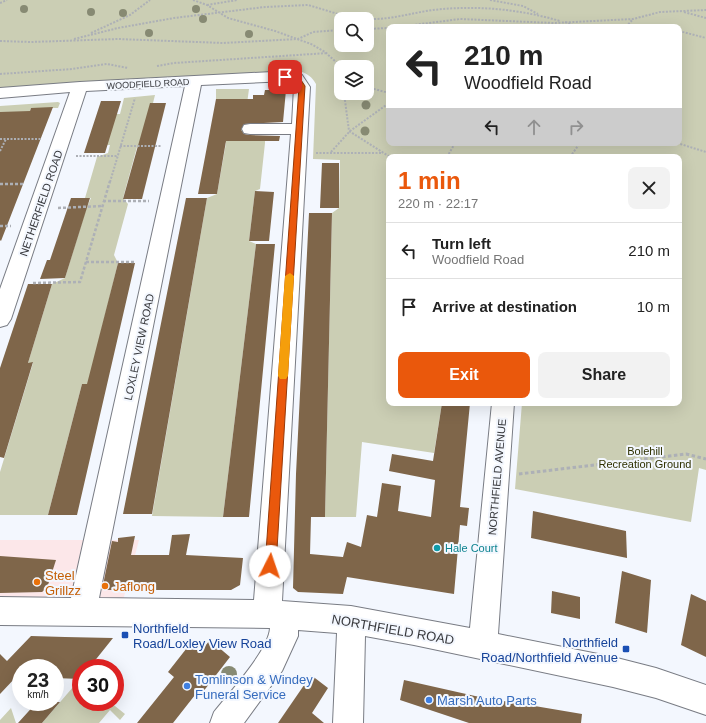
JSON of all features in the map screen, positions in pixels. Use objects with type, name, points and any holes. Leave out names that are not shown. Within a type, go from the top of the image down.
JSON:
[{"type":"street","name":"WOODFIELD ROAD","points":[[0,93],[80,87],[291,76],[296,78],[302,86],[300,129]]},
{"type":"street","name":"LOXLEY VIEW ROAD","points":[[82,612],[194,82]]},
{"type":"street","name":"NETHERFIELD ROAD","points":[[0,319],[80,87]]},
{"type":"street","points":[[225,723],[272,661],[284,636],[276,614],[300,129],[250,129]]},
{"type":"street","name":"NORTHFIELD AVENUE","points":[[483,646],[503,406]]},
{"type":"street","name":"NORTHFIELD ROAD","points":[[0,611],[276,614],[351,620],[613,672],[656,683],[706,700]]},
{"type":"street","points":[[348,723],[351,620]]},
{"type":"path","points":[[0,3],[7,0]]},
{"type":"path","points":[[87,35],[144,6],[150,0]]},
{"type":"path","points":[[193,0],[207,4],[238,0]]},
{"type":"path","points":[[490,0],[523,6],[540,16]]},
{"type":"path","points":[[207,4],[217,13],[317,46],[334,60]]},
{"type":"path","points":[[72,40],[87,35],[174,18],[299,4],[318,7],[334,12]]},
{"type":"path","points":[[374,19],[389,19],[432,10],[453,8],[496,9],[540,16],[569,24]]},
{"type":"path","points":[[420,24],[460,19],[563,22],[634,19],[660,12],[706,10]]},
{"type":"path","points":[[680,11],[706,18]]},
{"type":"path","points":[[629,24],[634,19]]},
{"type":"path","points":[[374,29],[386,28]]},
{"type":"path","points":[[0,41],[31,42],[118,39],[223,43],[298,39],[303,35],[315,32],[334,31]]},
{"type":"path","points":[[682,32],[706,38]]},
{"type":"path","points":[[154,66],[174,63],[328,54]]},
{"type":"path","points":[[0,74],[72,69],[107,64],[131,69]]},
{"type":"path","points":[[12,284],[80,282],[103,201],[140,84]]},
{"type":"path","points":[[374,89],[386,92]]},
{"type":"path","points":[[345,100],[349,131],[386,155]]},
{"type":"path","points":[[331,152],[338,141],[349,131],[386,105]]},
{"type":"path","points":[[0,139],[117,156]]},
{"type":"path","points":[[0,151],[6,139]]},
{"type":"path","points":[[682,144],[706,152]]},
{"type":"path","points":[[120,146],[180,146]]},
{"type":"path","points":[[298,153],[382,153]]},
{"type":"path","points":[[0,184],[47,184]]},
{"type":"path","points":[[103,201],[170,201]]},
{"type":"path","points":[[39,208],[102,206]]},
{"type":"path","points":[[86,262],[157,262]]},
{"type":"path","points":[[498,470],[520,474],[686,454],[706,459]]},
{"type":"shaded area","points":[[0,540],[139,540],[120,612],[0,611]]},
{"type":"green space","name":"Bolehill Recreation Ground","points":[[0,0],[706,0],[706,470],[699,468],[691,522],[515,489],[522,406],[682,406],[682,154],[386,154],[386,406],[442,406],[434,453],[362,442],[356,517],[325,517],[332,213],[339,208],[340,160],[313,159],[316,84],[307,74],[299,71],[0,90]]},
{"type":"green space","points":[[216,89],[249,89],[242,140],[265,141],[260,189],[255,191],[249,241],[256,244],[223,517],[152,516],[207,198],[217,194],[226,143],[222,139]]},
{"type":"green space","points":[[155,95],[143,143],[137,147],[123,198],[128,204],[114,255],[118,263],[88,384],[82,384],[48,515],[0,515],[0,472],[33,363],[28,363],[52,284],[65,278],[86,209],[91,198],[85,198],[97,157],[108,153],[110,145],[105,145],[114,114],[120,114],[124,98]]},
{"type":"green space","points":[[60,103],[58,108],[31,108],[27,119],[0,128],[0,106]]},
{"type":"green space","points":[[72,688],[72,711],[109,711],[99,723],[42,723],[52,711],[64,711],[64,698]]},
{"type":"green space","points":[[11,708],[16,723],[0,723],[0,720]]},
{"type":"green space","points":[[111,711],[121,711],[125,714],[120,720]]},
{"type":"building","points":[[265,90],[286,90],[283,122],[244,124],[241,130],[244,134],[250,135],[280,136],[279,141],[226,141],[217,194],[198,194],[216,99],[253,99],[253,95],[264,95]]},
{"type":"building","points":[[101,101],[121,101],[105,153],[84,153]]},
{"type":"building","points":[[150,103],[166,103],[142,199],[123,199]]},
{"type":"building","points":[[53,107],[1,241],[0,112],[30,111],[31,108]]},
{"type":"building","points":[[322,163],[339,163],[339,208],[320,208]]},
{"type":"building","points":[[255,191],[274,192],[269,241],[249,241]]},
{"type":"building","points":[[71,198],[90,198],[65,278],[40,279],[47,260],[50,260]]},
{"type":"building","points":[[186,198],[207,198],[152,514],[123,514]]},
{"type":"building","points":[[309,213],[332,213],[325,517],[311,517],[310,554],[343,557],[347,542],[361,547],[367,515],[377,517],[382,483],[401,486],[398,511],[431,517],[435,480],[389,471],[392,454],[433,461],[442,406],[470,406],[460,507],[469,508],[467,526],[460,525],[454,594],[347,577],[343,594],[298,592],[293,588],[296,474]]},
{"type":"building","points":[[256,244],[275,244],[249,517],[223,517]]},
{"type":"building","points":[[118,263],[135,263],[77,515],[48,515],[82,384],[87,384]]},
{"type":"building","points":[[28,284],[52,284],[28,363],[33,362],[4,458],[0,457],[0,368]]},
{"type":"building","points":[[533,511],[626,531],[627,558],[531,538]]},
{"type":"building","points":[[190,534],[186,555],[243,558],[240,585],[231,590],[104,590],[103,585],[112,541],[118,542],[118,538],[135,536],[131,555],[169,555],[172,535]]},
{"type":"building","points":[[0,556],[56,560],[47,588],[42,592],[0,593]]},
{"type":"building","points":[[622,571],[651,580],[647,633],[615,623]]},
{"type":"building","points":[[552,591],[580,597],[580,619],[551,613]]},
{"type":"building","points":[[691,594],[706,601],[706,657],[681,645]]},
{"type":"building","points":[[31,636],[113,638],[96,659],[72,659],[72,679],[64,678],[64,659],[12,659],[12,681],[0,694],[0,654],[7,661]]},
{"type":"building","name":"Tomlinson & Windey Funeral Service","points":[[210,640],[230,657],[199,697],[195,695],[173,723],[137,723],[174,677],[168,672],[190,644],[200,652]]},
{"type":"building","points":[[311,675],[328,688],[312,713],[324,723],[278,723]]},
{"type":"building","points":[[404,680],[475,696],[582,714],[581,723],[469,723],[400,700]]},
{"type":"building","points":[[29,711],[52,711],[42,723],[18,723]]},
{"type":"slow traffic","points":[[283,376],[290,276]]},
{"type":"place","name":"Hale Court","points":[[437,548]]},
{"type":"place","name":"Steel Grillzz","points":[[37,582]]},
{"type":"place","name":"Jaflong","points":[[105,586]]},
{"type":"place","name":"Northfield Road/Loxley View Road","points":[[125,635]]},
{"type":"place","name":"Northfield Road/Northfield Avenue","points":[[626,649]]},
{"type":"place","name":"Tomlinson & Windey Funeral Service","points":[[187,686]]},
{"type":"place","name":"Marsh Auto Parts","points":[[429,700]]},
{"type":"route","points":[[270,566],[302,86],[296,78],[291,76],[285,77]]}]
